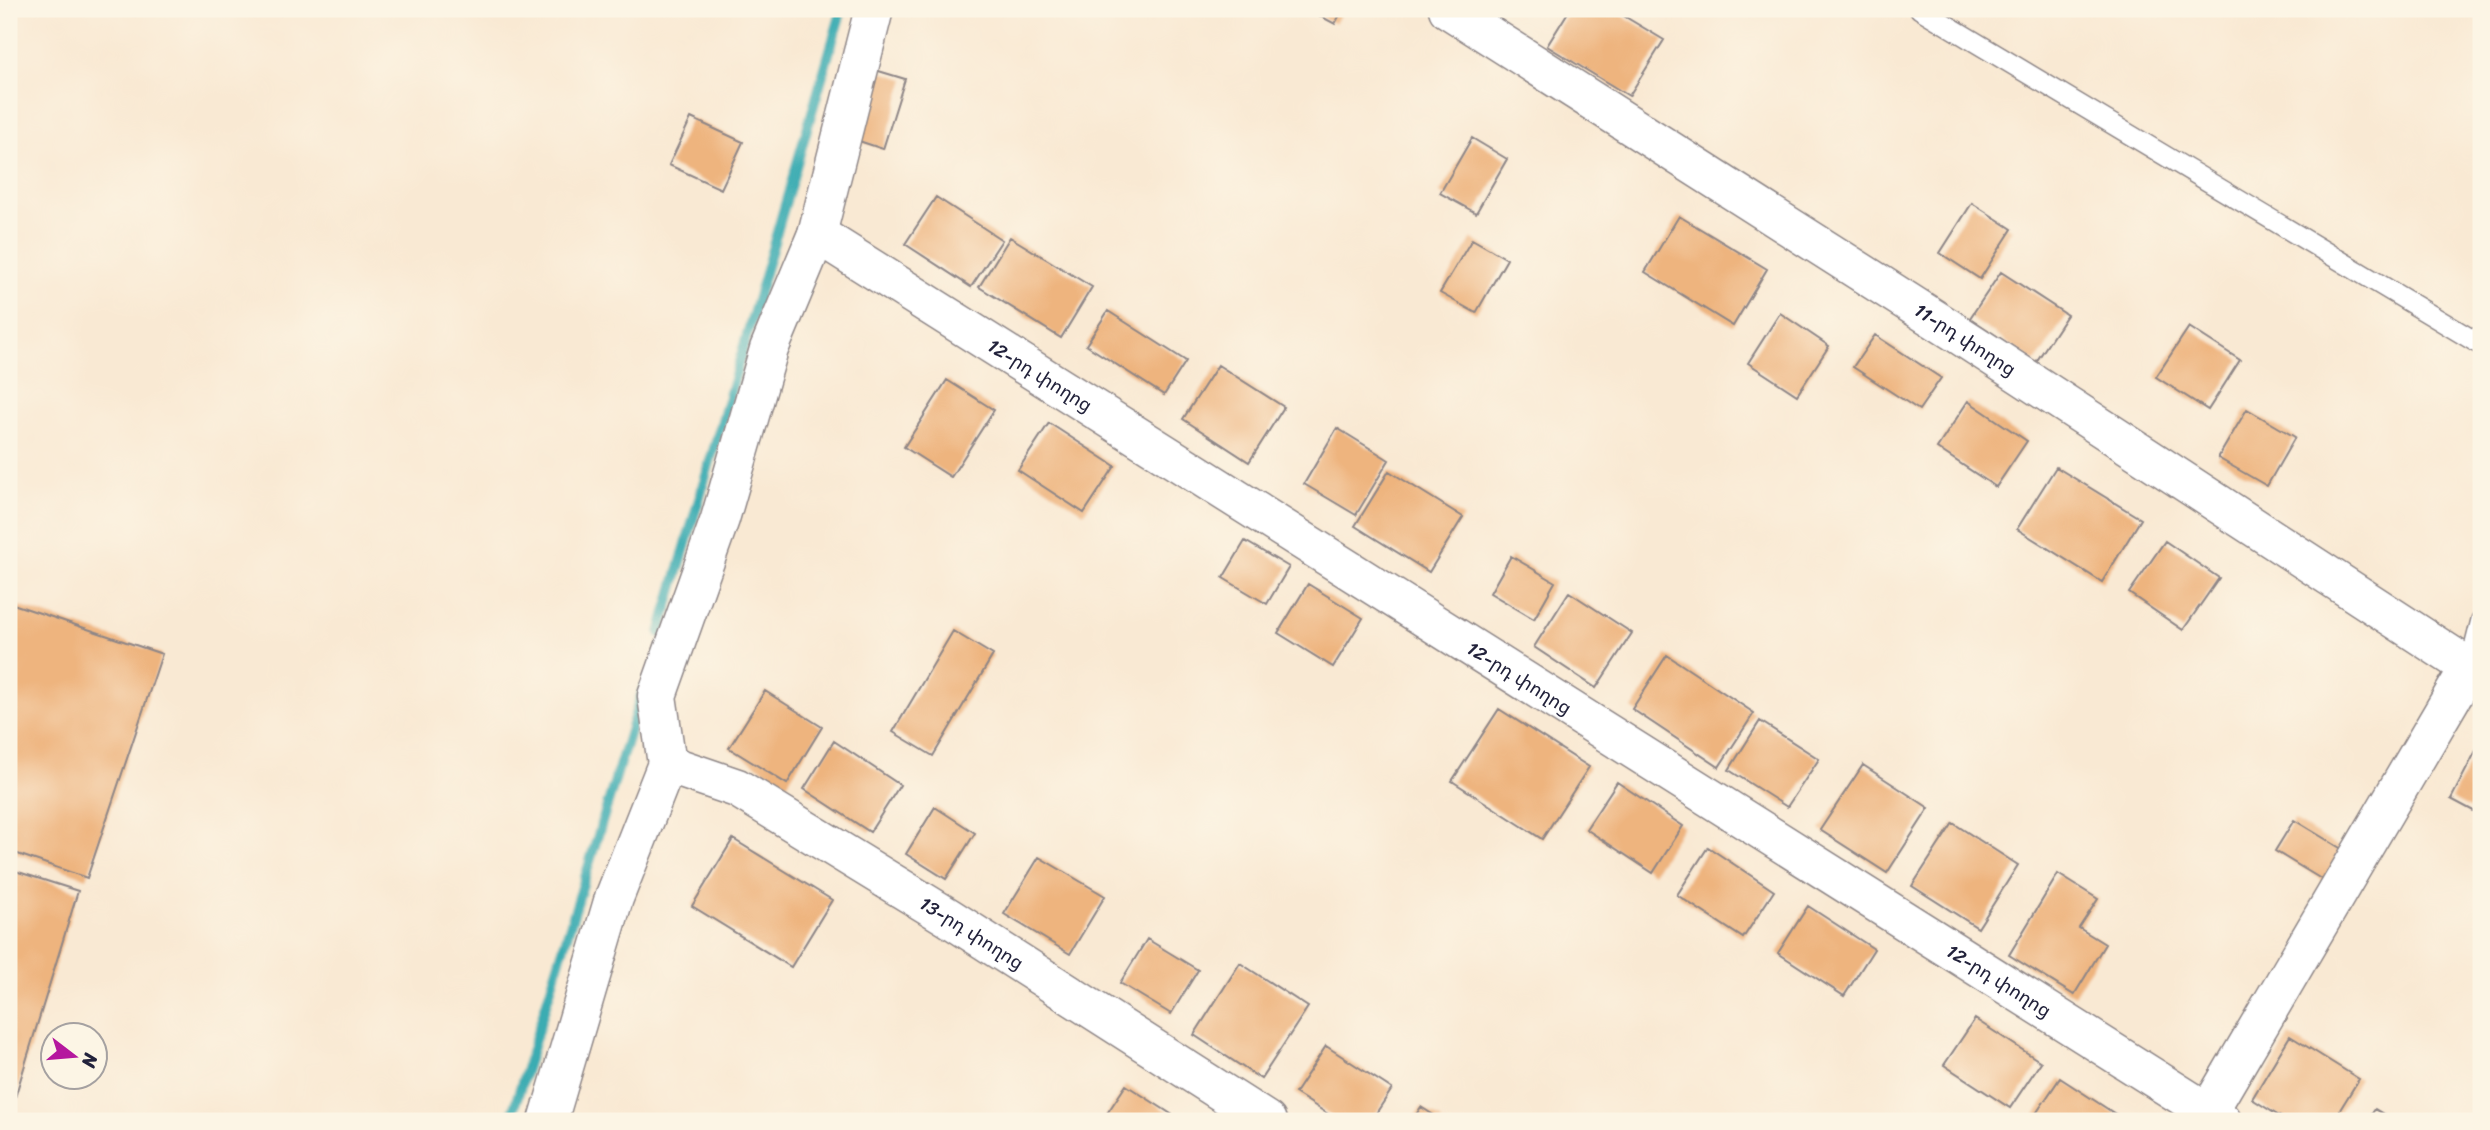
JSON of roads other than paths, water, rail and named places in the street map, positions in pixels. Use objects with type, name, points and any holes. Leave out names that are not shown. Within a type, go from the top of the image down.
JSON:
[{"type":"street","points":[[548,1121],[614,898],[667,764],[657,695],[720,519],[769,349],[817,234],[874,9]]},
{"type":"street","name":"11-րդ փողոց","points":[[1448,9],[1958,334],[2475,672]]},
{"type":"street","name":"12-րդ փողոց","points":[[817,234],[2211,1118]]},
{"type":"street","points":[[2211,1118],[2475,672]]},
{"type":"street","name":"13-րդ փողոց","points":[[667,764],[737,788],[948,917],[1267,1121]]},
{"type":"lane","points":[[1920,9],[2481,345]]},
{"type":"lane","points":[[2475,672],[2481,620]]},
{"type":"waterway","points":[[660,633],[842,9]]},
{"type":"waterway","points":[[510,1121],[643,689]]}]
